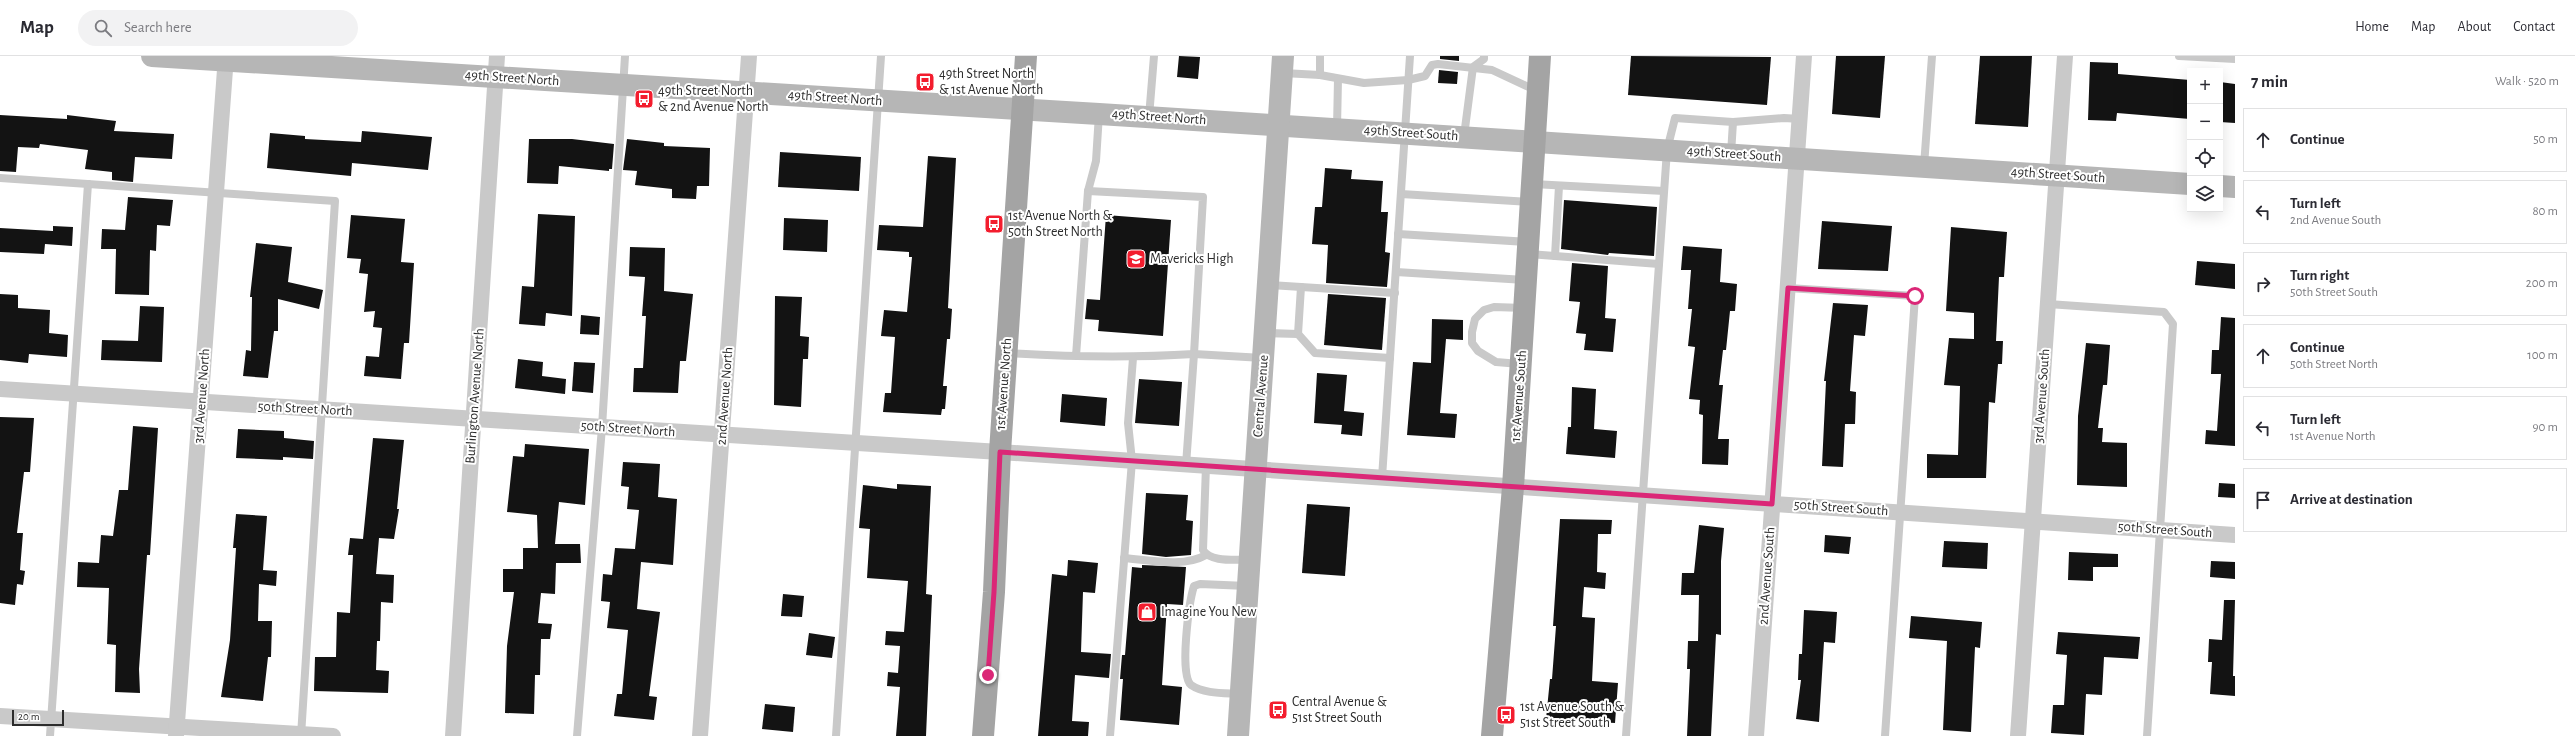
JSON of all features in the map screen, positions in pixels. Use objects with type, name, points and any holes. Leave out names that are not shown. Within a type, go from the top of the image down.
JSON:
[{"type":"main road","name":"49th Street North","points":[[152,56],[497,66],[624,85],[1279,125]]},
{"type":"main road","name":"1st Avenue North","points":[[983,736],[994,592],[1000,452],[1026,56]]},
{"type":"main road","name":"1st Avenue South","points":[[1492,736],[1513,487],[1540,56]]},
{"type":"main road","name":"Central Avenue","points":[[1238,736],[1283,64]]},
{"type":"main road","name":"49th Street South","points":[[1279,125],[2187,184]]},
{"type":"main road","points":[[2223,186],[2235,187]]},
{"type":"street","name":"2nd Avenue North","points":[[700,736],[723,436],[749,56]]},
{"type":"street","name":"2nd Avenue South","points":[[1756,736],[1804,56]]},
{"type":"street","name":"3rd Avenue South","points":[[2018,736],[2066,56]]},
{"type":"street","name":"3rd Avenue North","points":[[176,730],[202,404],[226,58]]},
{"type":"street","name":"Burlington Avenue North","points":[[453,736],[497,66]]},
{"type":"street","name":"50th Street North","points":[[0,389],[202,404],[474,418],[723,436],[1000,452],[1256,470]]},
{"type":"street","name":"50th Street South","points":[[1256,470],[2235,535]]},
{"type":"street","points":[[0,716],[51,718],[176,730],[333,736]]},
{"type":"lane","points":[[577,736],[602,427],[625,56]]},
{"type":"lane","points":[[836,736],[880,56]]},
{"type":"lane","points":[[1149,117],[1154,56]]},
{"type":"lane","points":[[1320,56],[1320,75]]},
{"type":"lane","points":[[1382,478],[1410,56]]},
{"type":"lane","points":[[1464,137],[1473,67],[1484,59],[1484,56]]},
{"type":"lane","points":[[1924,167],[1932,56]]},
{"type":"lane","points":[[2179,56],[2235,59]]},
{"type":"lane","points":[[1283,64],[1320,75],[1364,83],[1408,80],[1425,76],[1432,65],[1438,64],[1473,67],[1492,70],[1538,92]]},
{"type":"lane","points":[[1337,129],[1338,79]]},
{"type":"lane","points":[[1076,356],[1088,191],[1096,161],[1099,114]]},
{"type":"lane","points":[[1626,736],[1667,150],[1675,118],[1733,122],[1784,118],[1800,119]]},
{"type":"lane","points":[[1731,154],[1733,122]]},
{"type":"lane","points":[[0,178],[336,201],[301,735]]},
{"type":"lane","points":[[50,736],[88,184]]},
{"type":"lane","points":[[1401,194],[1532,193],[1559,186],[1664,191]]},
{"type":"lane","points":[[1555,256],[1559,186]]},
{"type":"lane","points":[[1088,191],[1203,197],[1186,465]]},
{"type":"lane","points":[[1398,234],[1528,248],[1555,256],[1659,264]]},
{"type":"lane","points":[[1396,272],[1526,280]]},
{"type":"lane","points":[[1269,285],[1394,293]]},
{"type":"lane","points":[[1301,287],[1298,334],[1315,353],[1390,358]]},
{"type":"lane","points":[[1788,288],[1915,296],[1885,736]]},
{"type":"lane","points":[[2048,304],[2164,312],[2173,324],[2147,736]]},
{"type":"lane","points":[[1521,364],[1496,362],[1478,351],[1472,343],[1472,332],[1475,320],[1484,310],[1494,307],[1524,308]]},
{"type":"lane","points":[[1266,333],[1298,334]]},
{"type":"lane","points":[[1006,353],[1133,358],[1194,354],[1264,358]]},
{"type":"lane","points":[[1110,736],[1132,461],[1128,423],[1133,358]]},
{"type":"lane","points":[[1206,466],[1203,550],[1206,555],[1212,558],[1250,560]]},
{"type":"lane","points":[[1124,558],[1182,562],[1198,559],[1206,555]]},
{"type":"lane","points":[[1241,694],[1215,692],[1191,684],[1185,676],[1186,656],[1191,595],[1194,586],[1200,584],[1248,586]]},
{"type":"building","points":[[1179,56],[1200,57],[1198,79],[1177,77]]},
{"type":"building","points":[[1440,56],[1459,56],[1459,61],[1440,59]]},
{"type":"building","points":[[1631,56],[1771,57],[1767,105],[1628,95]]},
{"type":"building","points":[[1836,56],[1885,56],[1880,118],[1832,114]]},
{"type":"building","points":[[1980,56],[2032,56],[2028,127],[1975,124]]},
{"type":"building","points":[[2090,62],[2118,63],[2118,74],[2187,80],[2187,119],[2117,113],[2116,121],[2088,120]]},
{"type":"building","points":[[1439,70],[1458,72],[1457,84],[1438,83]]},
{"type":"building","points":[[2223,82],[2235,84],[2235,123],[2223,122]]},
{"type":"building","points":[[0,115],[67,119],[67,115],[116,121],[114,131],[174,134],[172,159],[135,157],[133,182],[112,180],[112,172],[85,169],[88,150],[40,144],[39,148],[18,147],[16,172],[0,171]]},
{"type":"building","points":[[362,131],[432,137],[428,170],[352,163],[351,176],[267,168],[270,133],[305,136],[305,139],[361,142]]},
{"type":"building","points":[[529,139],[572,139],[614,144],[612,169],[609,169],[609,171],[559,166],[558,184],[527,183]]},
{"type":"building","points":[[627,139],[664,143],[664,146],[710,148],[709,186],[697,186],[696,199],[672,198],[672,189],[635,185],[637,171],[623,170]]},
{"type":"building","points":[[780,152],[861,157],[859,191],[778,187]]},
{"type":"building","points":[[928,156],[956,158],[948,308],[952,309],[950,339],[947,339],[943,386],[947,386],[945,409],[942,409],[941,415],[883,412],[885,393],[891,393],[895,337],[881,336],[884,310],[907,312],[912,257],[909,257],[909,252],[877,250],[879,225],[923,227]]},
{"type":"building","points":[[1325,168],[1352,170],[1351,179],[1383,181],[1381,212],[1388,212],[1385,252],[1390,253],[1387,287],[1326,283],[1328,245],[1312,244],[1315,207],[1322,207]]},
{"type":"building","points":[[128,197],[173,200],[170,226],[157,225],[156,251],[150,250],[149,295],[115,294],[116,249],[101,249],[102,229],[125,230]]},
{"type":"building","points":[[1564,200],[1657,207],[1654,256],[1609,253],[1608,255],[1561,249]]},
{"type":"building","points":[[538,214],[575,216],[572,316],[546,313],[545,326],[519,324],[522,286],[534,287]]},
{"type":"building","points":[[351,215],[405,219],[401,262],[414,263],[409,343],[404,343],[401,379],[364,376],[366,356],[379,357],[382,328],[373,327],[375,311],[364,312],[368,274],[359,273],[361,259],[347,258]]},
{"type":"building","name":"Mavericks High","points":[[1106,215],[1171,220],[1163,336],[1098,331],[1099,320],[1085,319],[1087,299],[1100,300]]},
{"type":"building","points":[[784,218],[828,220],[827,252],[783,250]]},
{"type":"building","points":[[1822,221],[1892,226],[1888,271],[1818,269]]},
{"type":"building","points":[[53,226],[73,227],[72,246],[45,244],[44,254],[0,252],[0,228],[53,231]]},
{"type":"building","points":[[1951,227],[2007,232],[2004,277],[1999,277],[1996,341],[2003,341],[2002,364],[1998,364],[1995,403],[1989,402],[1986,478],[1927,478],[1927,454],[1958,455],[1960,386],[1944,385],[1949,338],[1974,339],[1974,313],[1946,311]]},
{"type":"building","points":[[256,243],[292,247],[288,282],[323,290],[319,309],[278,299],[278,331],[274,331],[268,378],[243,376],[246,350],[251,351],[252,297],[250,297]]},
{"type":"building","points":[[1683,246],[1722,249],[1720,282],[1737,284],[1735,311],[1730,311],[1726,350],[1723,350],[1719,385],[1723,385],[1718,439],[1729,439],[1728,465],[1702,464],[1703,415],[1699,414],[1700,400],[1689,399],[1695,347],[1688,346],[1692,309],[1688,309],[1691,270],[1681,270]]},
{"type":"building","points":[[630,247],[665,248],[664,291],[693,294],[686,361],[680,361],[678,393],[633,392],[634,368],[643,368],[646,316],[642,316],[645,277],[629,276]]},
{"type":"building","points":[[2197,261],[2235,264],[2235,289],[2195,285]]},
{"type":"building","points":[[1572,263],[1608,266],[1605,318],[1616,319],[1613,352],[1584,350],[1586,334],[1576,333],[1580,302],[1569,301]]},
{"type":"building","points":[[0,294],[18,295],[18,308],[50,310],[49,333],[68,335],[67,357],[29,354],[28,363],[0,360]]},
{"type":"building","points":[[1328,294],[1386,298],[1382,350],[1324,345]]},
{"type":"building","points":[[775,296],[802,297],[800,336],[809,337],[808,359],[803,359],[801,407],[774,405]]},
{"type":"building","points":[[1833,303],[1868,305],[1865,336],[1854,335],[1850,391],[1856,392],[1855,424],[1845,424],[1843,467],[1822,466],[1826,381],[1824,381]]},
{"type":"building","points":[[140,306],[164,307],[162,362],[101,360],[102,340],[138,341]]},
{"type":"building","points":[[581,315],[600,317],[599,335],[580,334]]},
{"type":"building","points":[[2221,317],[2235,318],[2235,446],[2205,444],[2206,430],[2217,431],[2221,374],[2211,374],[2212,350],[2219,350]]},
{"type":"building","points":[[1432,319],[1463,320],[1463,340],[1446,339],[1440,413],[1457,414],[1455,438],[1407,435],[1413,362],[1431,363]]},
{"type":"building","points":[[2086,343],[2110,345],[2107,385],[2103,385],[2098,428],[2103,428],[2102,442],[2127,443],[2127,487],[2077,485],[2078,416]]},
{"type":"building","points":[[518,359],[543,362],[542,376],[566,379],[565,394],[515,388]]},
{"type":"building","points":[[574,362],[595,363],[593,393],[572,391]]},
{"type":"building","points":[[1317,373],[1347,375],[1344,411],[1364,413],[1362,436],[1341,434],[1342,425],[1314,423]]},
{"type":"building","points":[[1139,379],[1182,382],[1179,426],[1135,423]]},
{"type":"building","points":[[1572,387],[1596,389],[1594,429],[1617,431],[1615,458],[1566,454],[1568,427],[1571,427]]},
{"type":"building","points":[[1062,394],[1107,398],[1105,426],[1060,422]]},
{"type":"building","points":[[0,417],[34,418],[30,472],[24,472],[17,533],[23,533],[20,570],[25,571],[23,585],[17,584],[15,605],[0,603]]},
{"type":"building","points":[[133,426],[158,428],[150,555],[147,555],[139,669],[140,693],[115,692],[116,645],[107,644],[109,588],[77,587],[78,562],[99,563],[101,535],[113,536],[119,490],[128,490]]},
{"type":"building","points":[[238,429],[284,431],[284,438],[314,441],[313,459],[283,457],[283,460],[236,458]]},
{"type":"building","points":[[373,438],[404,440],[397,509],[399,509],[394,539],[379,538],[376,574],[394,575],[393,603],[381,602],[380,641],[377,641],[376,670],[389,671],[388,693],[314,691],[315,657],[336,657],[337,612],[350,613],[353,555],[348,555],[350,538],[363,539]]},
{"type":"building","points":[[525,444],[589,449],[585,505],[559,502],[555,544],[580,544],[581,563],[556,563],[555,594],[541,593],[538,623],[552,624],[550,639],[541,639],[540,675],[535,675],[534,714],[505,713],[507,646],[514,592],[503,592],[503,569],[523,569],[523,548],[538,548],[537,515],[507,512],[513,456],[524,457]]},
{"type":"building","points":[[623,462],[660,464],[658,497],[677,499],[673,565],[641,562],[637,609],[660,612],[649,696],[657,697],[654,720],[614,716],[617,694],[622,694],[628,630],[607,628],[610,602],[601,601],[603,574],[612,575],[615,548],[635,549],[639,510],[627,509],[629,487],[621,486]]},
{"type":"building","points":[[2219,483],[2235,484],[2235,498],[2218,497]]},
{"type":"building","points":[[897,484],[931,486],[926,594],[932,595],[926,736],[896,736],[900,687],[887,686],[888,672],[898,673],[900,646],[885,645],[886,631],[904,632],[908,581],[867,578],[870,529],[859,528],[863,485],[897,489]]},
{"type":"building","points":[[1146,493],[1188,495],[1186,520],[1193,521],[1191,555],[1166,557],[1142,554]]},
{"type":"building","points":[[1307,504],[1350,507],[1345,576],[1302,573]]},
{"type":"building","points":[[236,514],[267,516],[263,570],[277,571],[276,586],[259,584],[258,621],[272,621],[271,657],[268,657],[263,701],[221,697],[230,640],[236,548],[233,548]]},
{"type":"building","points":[[1560,519],[1612,520],[1611,534],[1598,534],[1597,572],[1606,573],[1605,589],[1584,587],[1582,617],[1595,618],[1592,681],[1618,683],[1615,723],[1546,719],[1550,679],[1552,679],[1556,626],[1553,626]]},
{"type":"building","points":[[1699,525],[1724,528],[1721,561],[1721,635],[1716,634],[1711,736],[1687,736],[1690,669],[1687,669],[1688,641],[1698,641],[1699,595],[1681,595],[1682,573],[1694,573]]},
{"type":"building","points":[[1825,535],[1851,537],[1849,554],[1824,552]]},
{"type":"building","points":[[1944,541],[1988,543],[1987,569],[1942,567]]},
{"type":"building","points":[[2069,552],[2118,554],[2118,567],[2093,567],[2093,581],[2068,580]]},
{"type":"building","points":[[1068,560],[1098,563],[1095,593],[1083,592],[1081,652],[1111,654],[1109,678],[1075,675],[1072,721],[1089,722],[1088,736],[1038,736],[1052,574],[1067,576]]},
{"type":"building","points":[[2211,561],[2235,562],[2235,579],[2210,577]]},
{"type":"building","points":[[1142,565],[1186,567],[1183,605],[1167,604],[1162,685],[1182,687],[1179,725],[1120,720],[1123,679],[1120,679],[1122,655],[1125,655],[1132,567],[1142,568]]},
{"type":"building","points":[[783,594],[804,596],[802,617],[781,616]]},
{"type":"building","points":[[2224,600],[2235,600],[2233,676],[2235,676],[2235,696],[2210,694],[2212,662],[2208,662],[2209,639],[2222,640]]},
{"type":"building","points":[[1804,610],[1837,612],[1835,643],[1824,642],[1819,722],[1796,719],[1801,680],[1798,680],[1799,654],[1802,654]]},
{"type":"building","points":[[1911,616],[1982,622],[1980,648],[1975,647],[1971,732],[1943,730],[1947,641],[1909,638]]},
{"type":"building","points":[[2058,632],[2140,637],[2138,659],[2104,657],[2102,695],[2086,694],[2084,735],[2051,733],[2053,705],[2064,705],[2067,655],[2056,654]]},
{"type":"building","points":[[809,633],[835,637],[832,658],[806,655]]},
{"type":"building","points":[[765,704],[795,707],[793,732],[762,729]]},
{"type":"place","name":"49th Street North & 1st Avenue North","points":[[925,82]]},
{"type":"place","name":"49th Street North & 2nd Avenue North","points":[[644,99]]},
{"type":"place","name":"1st Avenue North & 50th Street North","points":[[994,224]]},
{"type":"place","name":"Mavericks High","points":[[1136,259]]},
{"type":"place","name":"Imagine You New","points":[[1147,612]]},
{"type":"place","name":"Central Avenue & 51st Street South","points":[[1278,710]]},
{"type":"place","name":"1st Avenue South & 51st Street South","points":[[1506,715]]},
{"type":"route","points":[[988,675],[994,592],[1000,452],[1772,504],[1788,288],[1915,296]]}]
